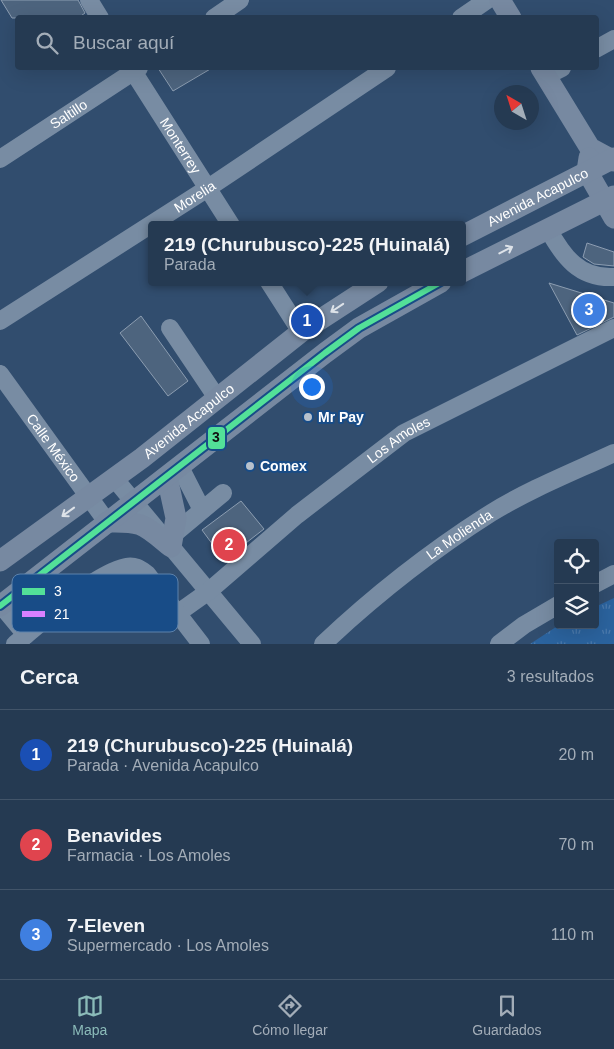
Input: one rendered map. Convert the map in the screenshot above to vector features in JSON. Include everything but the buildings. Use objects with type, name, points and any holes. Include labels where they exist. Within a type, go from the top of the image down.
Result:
[{"type":"main road","points":[[500,0],[509,15]]},
{"type":"main road","points":[[466,270],[548,229],[611,206],[588,171],[590,148],[550,70]]},
{"type":"main road","points":[[590,148],[614,159]]},
{"type":"main road","name":"Avenida Acapulco","points":[[466,234],[614,159]]},
{"type":"main road","name":"Avenida Acapulco","points":[[0,561],[114,478],[301,332],[372,286]]},
{"type":"main road","points":[[41,574],[352,333],[434,286]]},
{"type":"main road","points":[[107,522],[134,521],[173,540],[175,507],[174,472]]},
{"type":"main road","points":[[1,606],[12,597]]},
{"type":"street","points":[[89,0],[98,15]]},
{"type":"street","points":[[218,15],[240,0]]},
{"type":"street","points":[[465,15],[487,0]]},
{"type":"street","points":[[599,46],[614,39]]},
{"type":"street","name":"Saltillo","points":[[0,159],[133,70]]},
{"type":"street","name":"Monterrey","points":[[135,70],[229,221]]},
{"type":"street","name":"Morelia","points":[[156,221],[384,70]]},
{"type":"street","name":"Morelia","points":[[0,321],[148,226]]},
{"type":"street","points":[[548,229],[560,251],[575,267],[603,277],[614,276]]},
{"type":"street","points":[[272,286],[301,332]]},
{"type":"street","points":[[170,328],[217,398]]},
{"type":"street","name":"Los Amoles","points":[[178,613],[209,590],[297,514],[404,433],[614,328]]},
{"type":"street","name":"Calle México","points":[[0,374],[107,522]]},
{"type":"street","name":"La Molienda","points":[[322,644],[406,574],[492,513],[524,495],[614,453]]},
{"type":"street","points":[[174,472],[202,510]]},
{"type":"street","points":[[114,478],[133,502],[173,540],[209,590],[252,644]]},
{"type":"street","points":[[173,540],[202,510],[223,493]]},
{"type":"street","points":[[110,574],[125,567],[136,567],[147,574]]},
{"type":"street","points":[[599,582],[614,574]]},
{"type":"street","points":[[1,606],[12,626]]},
{"type":"street","points":[[499,644],[524,625],[554,607]]},
{"type":"street","points":[[178,613],[201,644]]},
{"type":"street","points":[[20,640],[30,632]]},
{"type":"green space","points":[[614,598],[614,644],[530,644],[554,628],[599,629],[599,605]]},
{"type":"transit line","name":"3","points":[[41,574],[359,328],[434,286]]},
{"type":"transit line","name":"3","points":[[0,606],[12,597]]},
{"type":"place","name":"7-Eleven","points":[[589,310]]},
{"type":"place","name":"219 (Churubusco)-225 (Huinalá)","points":[[307,321]]},
{"type":"place","name":"Mr Pay","points":[[308,417]]},
{"type":"place","name":"Comex","points":[[250,466]]},
{"type":"place","name":"Benavides","points":[[229,545]]}]
